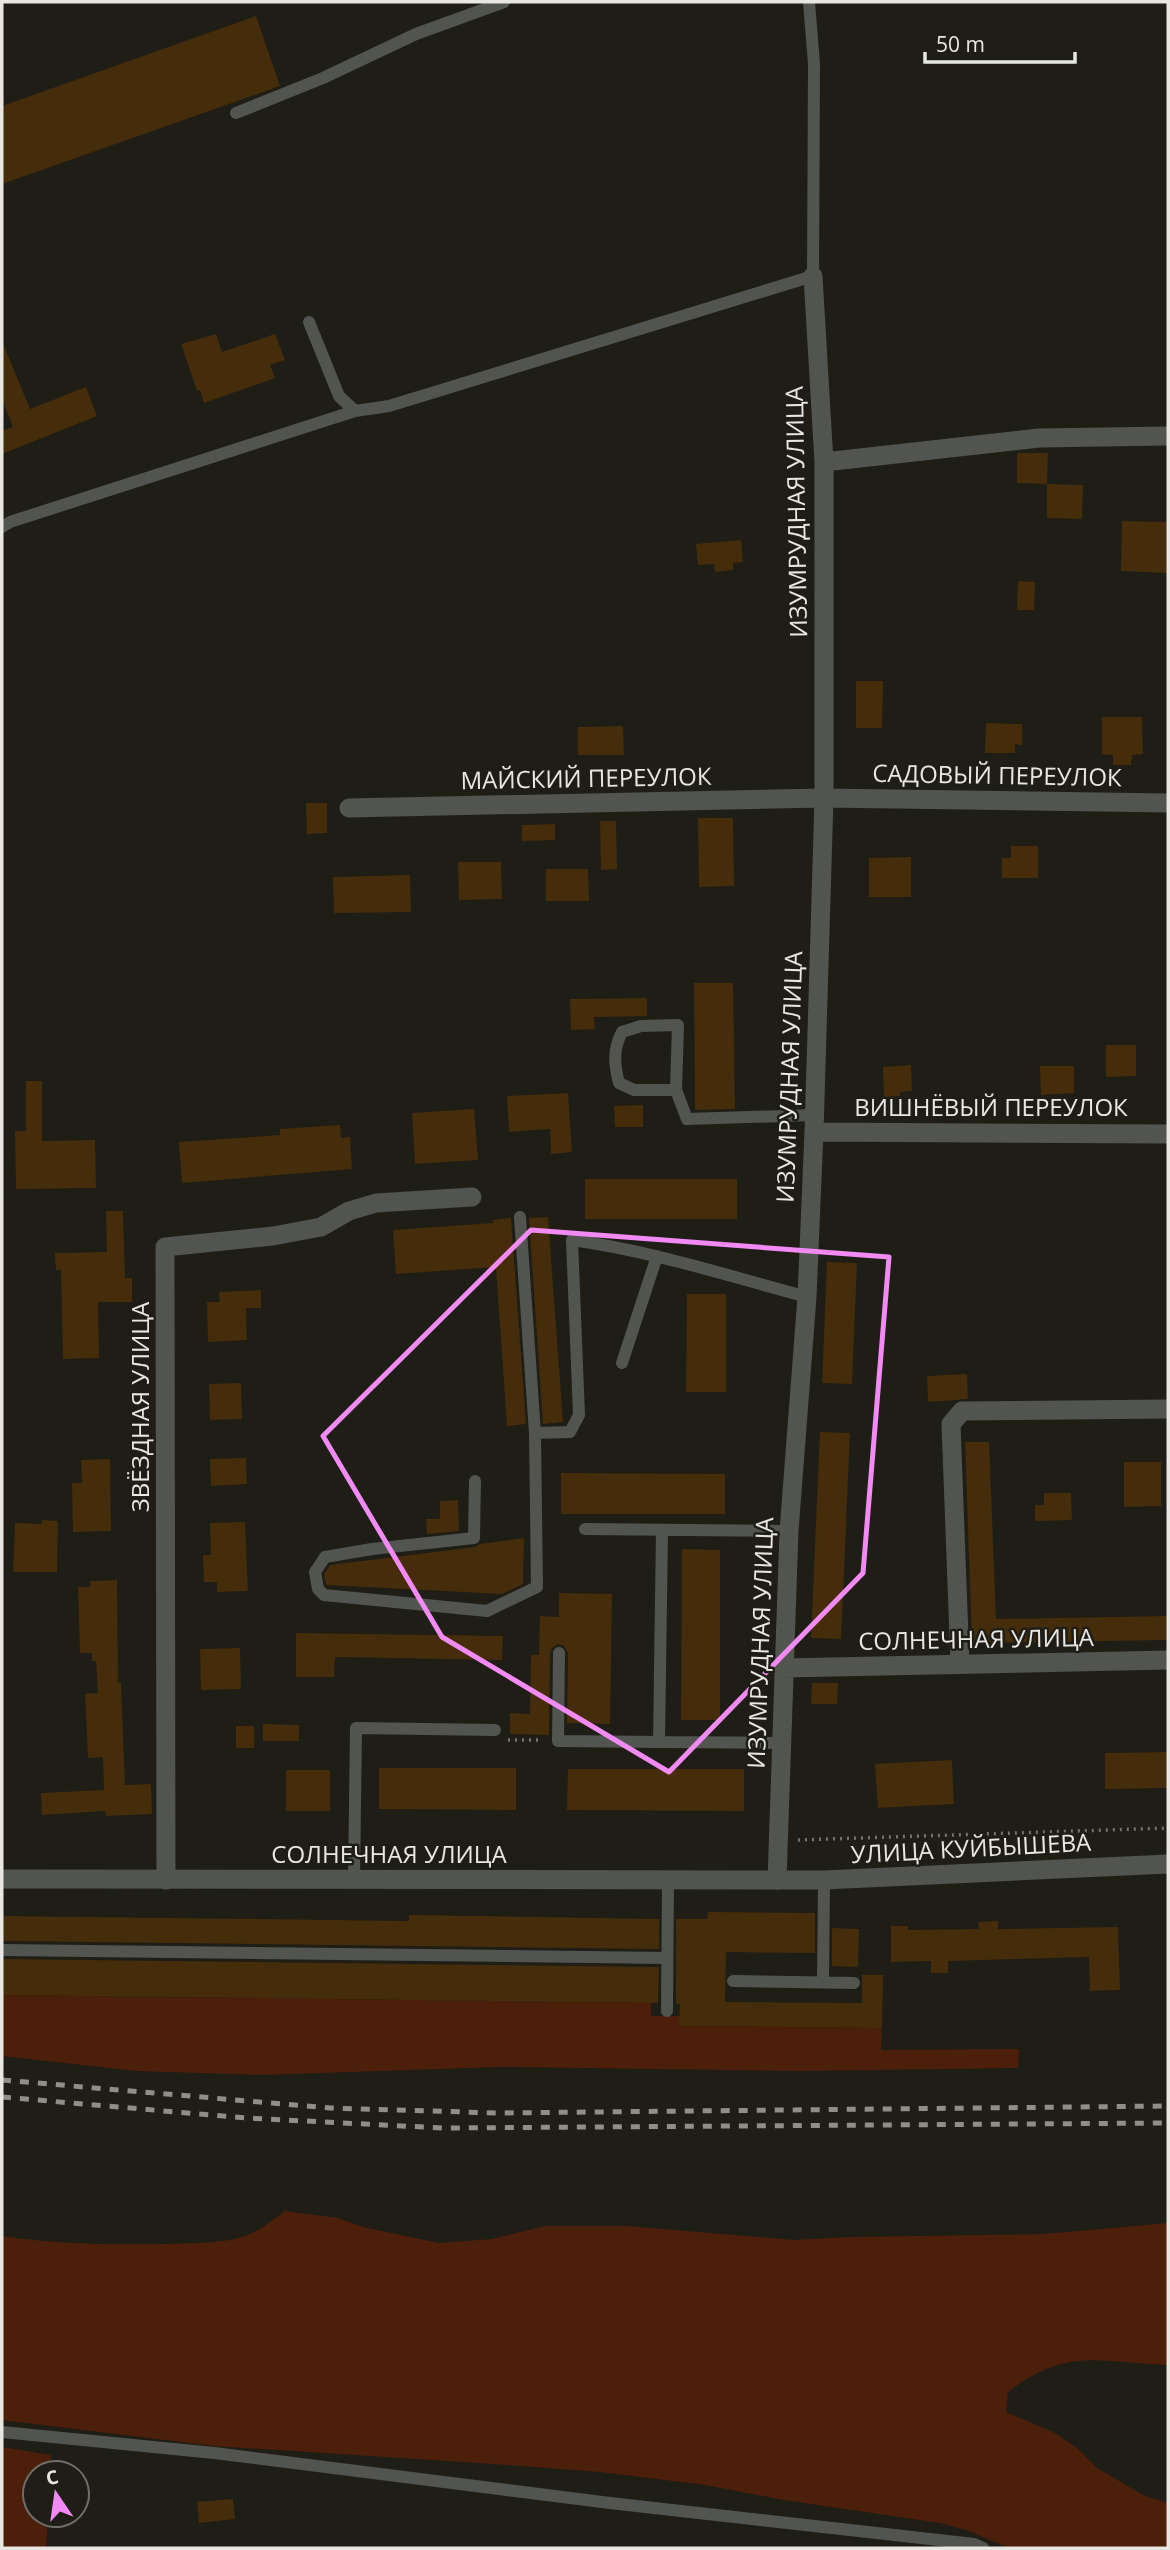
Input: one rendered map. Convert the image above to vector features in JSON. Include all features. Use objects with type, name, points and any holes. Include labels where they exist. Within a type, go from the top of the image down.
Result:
[{"type":"street","name":"ИЗУМРУДНАЯ УЛИЦА","points":[[777,1880],[789,1531],[807,1297],[824,798],[824,462],[813,276]]},
{"type":"street","points":[[824,462],[1039,438],[1168,436]]},
{"type":"street","name":"САДОВЫЙ ПЕРЕУЛОК","points":[[824,798],[1168,803]]},
{"type":"street","name":"МАЙСКИЙ ПЕРЕУЛОК","points":[[349,808],[824,798]]},
{"type":"street","name":"ВИШНЁВЫЙ ПЕРЕУЛОК","points":[[814,1123],[1168,1134]]},
{"type":"street","name":"ЗВЁЗДНАЯ УЛИЦА","points":[[166,1880],[165,1247],[273,1236],[321,1227],[349,1211],[376,1203],[472,1197]]},
{"type":"street","points":[[960,1664],[951,1424],[962,1411],[1168,1409]]},
{"type":"street","name":"СОЛНЕЧНАЯ УЛИЦА","points":[[784,1668],[1168,1660]]},
{"type":"street","name":"УЛИЦА КУЙБЫШЕВА","points":[[777,1880],[1168,1864]]},
{"type":"street","name":"СОЛНЕЧНАЯ УЛИЦА","points":[[2,1879],[777,1880]]},
{"type":"lane","points":[[236,113],[323,78],[416,34],[504,2]]},
{"type":"lane","points":[[2,527],[10,522],[355,411],[389,406],[813,276],[814,64],[809,2]]},
{"type":"lane","points":[[309,322],[339,396],[355,411]]},
{"type":"lane","points":[[676,1090],[634,1090],[619,1083],[614,1063],[622,1032],[641,1026],[678,1025],[676,1090],[687,1119],[814,1123]]},
{"type":"lane","points":[[475,1480],[474,1538],[325,1557],[315,1572],[318,1589],[324,1595],[487,1611],[537,1587],[534,1433],[520,1217]]},
{"type":"lane","points":[[534,1433],[570,1432],[579,1415],[572,1240],[620,1247],[807,1297]]},
{"type":"lane","points":[[622,1363],[657,1256]]},
{"type":"lane","points":[[585,1529],[789,1531]]},
{"type":"lane","points":[[659,1742],[662,1530]]},
{"type":"lane","points":[[559,1653],[558,1741],[782,1743]]},
{"type":"lane","points":[[354,1880],[356,1728],[495,1730]]},
{"type":"lane","points":[[667,2011],[668,1879]]},
{"type":"lane","points":[[823,1983],[824,1880]]},
{"type":"lane","points":[[2,1950],[667,1958]]},
{"type":"lane","points":[[733,1982],[855,1983]]},
{"type":"lane","points":[[2,2431],[214,2453],[610,2503],[974,2544],[983,2548]]},
{"type":"path","points":[[495,1730],[503,1740],[558,1741]]},
{"type":"path","points":[[778,1841],[1168,1828]]},
{"type":"highlighted area","points":[[531,1230],[889,1257],[863,1573],[669,1772],[442,1637],[323,1436]]},
{"type":"shaded area","points":[[2,1995],[651,2003],[651,2016],[680,2016],[680,2026],[882,2028],[881,2050],[1019,2049],[1018,2068],[801,2071],[499,2067],[261,2075],[136,2071],[2,2056]]},
{"type":"shaded area","points":[[285,2211],[338,2218],[363,2227],[439,2243],[492,2239],[545,2226],[626,2226],[794,2240],[1044,2234],[1168,2223],[1168,2365],[1085,2360],[1049,2368],[1008,2392],[1006,2412],[1055,2433],[1077,2448],[1097,2468],[1145,2496],[1168,2503],[1168,2548],[1009,2548],[966,2530],[940,2523],[784,2500],[705,2485],[600,2472],[214,2446],[2,2420],[2,2236],[102,2244],[211,2242],[246,2236]]},
{"type":"shaded area","points":[[2,2447],[51,2455],[51,2459],[21,2459],[21,2529],[47,2529],[46,2548],[2,2548]]},
{"type":"building","points":[[256,16],[280,86],[2,184],[2,106]]},
{"type":"building","points":[[216,334],[222,352],[275,334],[285,360],[270,365],[275,378],[204,403],[200,390],[197,391],[181,344]]},
{"type":"building","points":[[2,341],[30,409],[86,387],[97,416],[2,454],[2,431],[13,427],[2,399]]},
{"type":"building","points":[[1017,453],[1048,453],[1047,484],[1017,483]]},
{"type":"building","points":[[1047,484],[1083,485],[1082,519],[1047,518]]},
{"type":"building","points":[[1122,521],[1168,522],[1168,573],[1121,571]]},
{"type":"building","points":[[741,540],[743,562],[733,563],[733,570],[715,572],[714,564],[698,565],[696,544]]},
{"type":"building","points":[[1018,581],[1035,582],[1034,610],[1017,610]]},
{"type":"building","points":[[856,681],[883,681],[882,728],[856,728]]},
{"type":"building","points":[[1102,717],[1142,717],[1143,754],[1132,755],[1131,765],[1113,765],[1113,755],[1102,754]]},
{"type":"building","points":[[986,723],[1022,724],[1022,745],[1015,744],[1015,753],[985,753]]},
{"type":"building","points":[[623,726],[624,755],[578,755],[578,727]]},
{"type":"building","points":[[306,803],[327,803],[327,833],[307,834]]},
{"type":"building","points":[[698,818],[733,818],[734,886],[699,887]]},
{"type":"building","points":[[600,821],[616,821],[617,869],[601,870]]},
{"type":"building","points":[[555,824],[555,840],[522,841],[522,825]]},
{"type":"building","points":[[1011,846],[1038,846],[1038,878],[1002,878],[1002,858],[1011,858]]},
{"type":"building","points":[[911,857],[911,897],[869,897],[869,858]]},
{"type":"building","points":[[458,862],[501,862],[502,899],[459,900]]},
{"type":"building","points":[[546,869],[588,869],[589,901],[546,901]]},
{"type":"building","points":[[410,875],[411,912],[334,913],[333,877]]},
{"type":"building","points":[[694,983],[733,983],[735,1109],[695,1110]]},
{"type":"building","points":[[647,998],[647,1016],[594,1017],[595,1029],[571,1030],[570,999]]},
{"type":"building","points":[[1106,1045],[1136,1045],[1136,1076],[1106,1077]]},
{"type":"building","points":[[911,1065],[912,1091],[900,1092],[900,1096],[884,1097],[883,1067]]},
{"type":"building","points":[[1040,1066],[1074,1066],[1074,1093],[1041,1095]]},
{"type":"building","points":[[26,1081],[42,1081],[42,1141],[95,1140],[96,1188],[16,1189],[15,1131],[26,1131]]},
{"type":"building","points":[[568,1093],[572,1152],[551,1154],[550,1129],[509,1132],[507,1096]]},
{"type":"building","points":[[643,1105],[643,1127],[615,1127],[614,1106]]},
{"type":"building","points":[[474,1109],[478,1160],[415,1164],[412,1113]]},
{"type":"building","points":[[340,1125],[341,1138],[350,1137],[352,1169],[182,1183],[179,1142],[280,1135],[280,1129]]},
{"type":"building","points":[[585,1179],[737,1179],[737,1219],[585,1219]]},
{"type":"building","points":[[106,1211],[123,1211],[125,1278],[132,1278],[132,1302],[98,1302],[99,1358],[63,1359],[61,1270],[56,1270],[55,1253],[107,1252]]},
{"type":"building","points":[[548,1217],[563,1422],[543,1424],[529,1218]]},
{"type":"building","points":[[511,1218],[526,1424],[507,1426],[496,1267],[396,1274],[393,1230],[493,1223],[493,1220]]},
{"type":"building","points":[[827,1262],[857,1263],[852,1384],[822,1383]]},
{"type":"building","points":[[261,1290],[261,1308],[246,1308],[247,1340],[208,1342],[207,1302],[220,1302],[219,1292]]},
{"type":"building","points":[[687,1294],[726,1294],[726,1392],[686,1392]]},
{"type":"building","points":[[967,1374],[968,1399],[928,1402],[927,1376]]},
{"type":"building","points":[[241,1383],[242,1419],[210,1420],[209,1384]]},
{"type":"building","points":[[820,1432],[850,1433],[841,1639],[811,1638]]},
{"type":"building","points":[[965,1442],[989,1442],[996,1619],[1168,1616],[1168,1640],[972,1643]]},
{"type":"building","points":[[246,1458],[247,1484],[211,1486],[210,1459]]},
{"type":"building","points":[[110,1459],[111,1531],[73,1532],[72,1483],[82,1483],[81,1460]]},
{"type":"building","points":[[1124,1462],[1161,1462],[1161,1506],[1124,1507]]},
{"type":"building","points":[[561,1473],[725,1474],[725,1514],[561,1514]]},
{"type":"building","points":[[1044,1493],[1071,1493],[1072,1520],[1035,1521],[1035,1505],[1044,1505]]},
{"type":"building","points":[[458,1500],[459,1531],[427,1534],[426,1519],[440,1519],[440,1501]]},
{"type":"building","points":[[42,1520],[58,1521],[57,1572],[13,1572],[15,1523],[42,1524]]},
{"type":"building","points":[[245,1522],[248,1591],[217,1592],[217,1582],[204,1582],[203,1555],[211,1555],[210,1523]]},
{"type":"building","points":[[524,1538],[523,1584],[502,1594],[326,1585],[324,1574],[330,1565],[475,1547]]},
{"type":"building","points":[[682,1549],[720,1550],[720,1720],[681,1720]]},
{"type":"building","points":[[117,1580],[118,1683],[121,1682],[125,1785],[151,1784],[152,1814],[106,1816],[105,1811],[42,1815],[41,1793],[104,1790],[103,1757],[88,1758],[85,1694],[98,1693],[96,1661],[92,1661],[92,1653],[80,1653],[78,1587],[90,1587],[90,1581]]},
{"type":"building","points":[[559,1593],[612,1594],[610,1724],[567,1723],[568,1653],[564,1646],[558,1644],[550,1653],[549,1735],[510,1734],[510,1713],[530,1714],[531,1655],[539,1655],[540,1616],[559,1617]]},
{"type":"building","points":[[296,1633],[503,1636],[502,1660],[335,1657],[334,1677],[296,1677]]},
{"type":"building","points":[[240,1648],[241,1689],[201,1690],[200,1649]]},
{"type":"building","points":[[812,1683],[838,1683],[837,1704],[811,1704]]},
{"type":"building","points":[[263,1724],[299,1725],[299,1741],[263,1741]]},
{"type":"building","points":[[236,1726],[254,1726],[254,1748],[236,1748]]},
{"type":"building","points":[[1168,1752],[1168,1788],[1105,1789],[1105,1753]]},
{"type":"building","points":[[952,1760],[954,1804],[878,1808],[875,1764]]},
{"type":"building","points":[[379,1768],[516,1768],[516,1810],[379,1809]]},
{"type":"building","points":[[568,1769],[744,1769],[744,1811],[567,1810]]},
{"type":"building","points":[[286,1770],[330,1770],[330,1811],[286,1811]]},
{"type":"building","points":[[708,1912],[815,1913],[815,1953],[726,1952],[725,2002],[862,2003],[862,1975],[883,1975],[882,2028],[679,2026],[680,2004],[676,2004],[676,1919],[707,1919]]},
{"type":"building","points":[[409,1915],[659,1919],[659,1949],[2,1941],[2,1916],[409,1921]]},
{"type":"building","points":[[998,1921],[998,1929],[1118,1927],[1120,1990],[1090,1991],[1089,1957],[948,1961],[948,1973],[931,1973],[931,1961],[891,1962],[891,1926],[908,1926],[908,1930],[979,1929],[978,1922]]},
{"type":"building","points":[[832,1928],[859,1929],[858,1967],[832,1966]]},
{"type":"building","points":[[2,1959],[659,1967],[658,2003],[2,1995]]},
{"type":"building","points":[[233,2499],[235,2519],[199,2523],[197,2502]]},
{"type":"railway","points":[[2,2080],[330,2108],[498,2113],[1168,2106]]},
{"type":"railway","points":[[2,2097],[246,2118],[442,2128],[1168,2123]]}]
